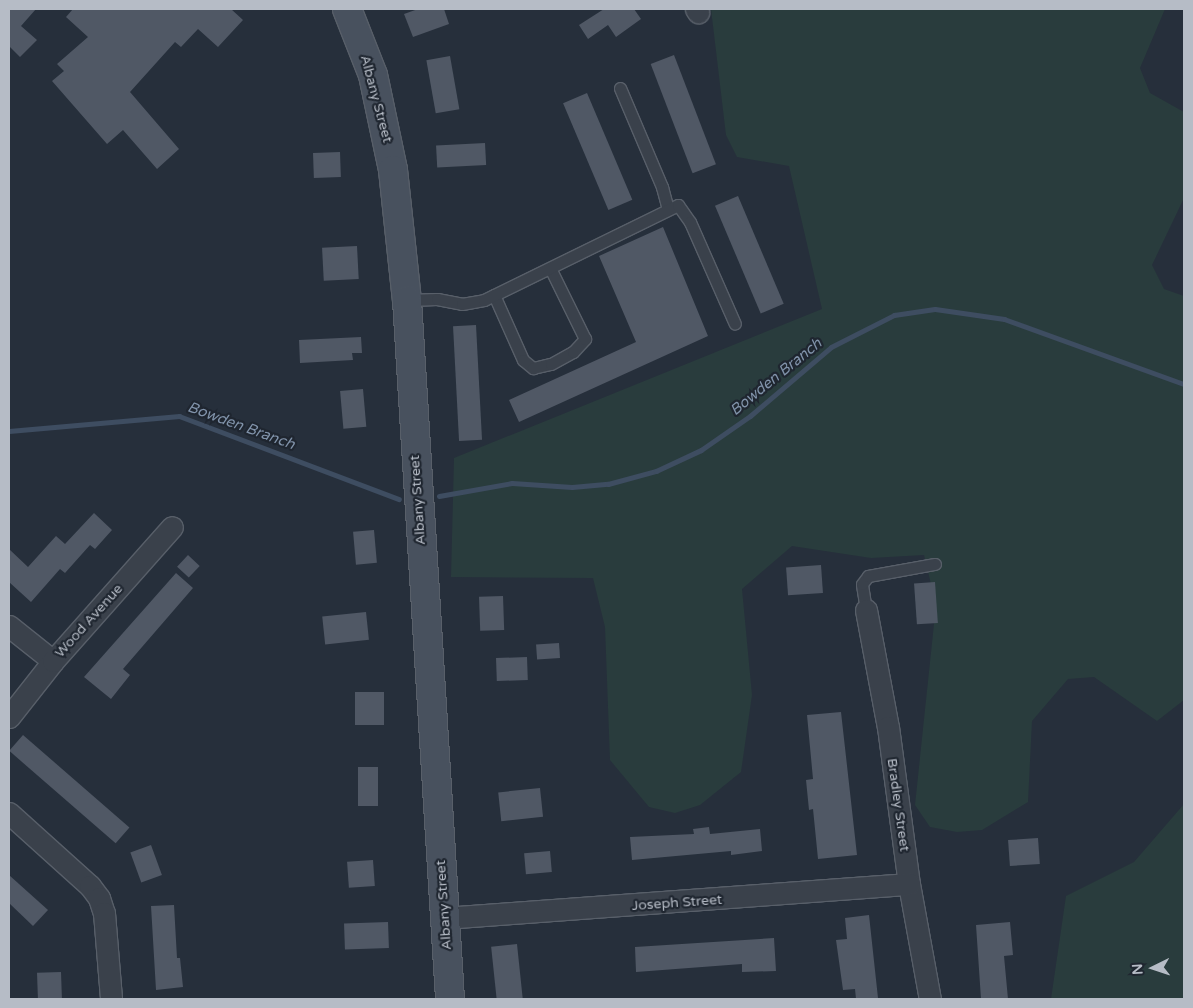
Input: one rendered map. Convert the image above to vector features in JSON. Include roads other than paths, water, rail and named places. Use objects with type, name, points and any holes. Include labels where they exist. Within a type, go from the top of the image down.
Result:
[{"type":"street","name":"Albany Street","points":[[347,9],[373,75],[385,122],[407,300],[450,999]]},
{"type":"street","name":"Wood Avenue","points":[[9,717],[53,661],[172,527]]},
{"type":"street","name":"Bradley Street","points":[[866,610],[888,727],[908,884],[930,999]]},
{"type":"street","points":[[9,626],[53,661]]},
{"type":"street","points":[[9,813],[90,886],[99,898],[104,913],[111,999]]},
{"type":"street","name":"Joseph Street","points":[[444,918],[908,884]]},
{"type":"lane","points":[[620,88],[662,187],[668,209]]},
{"type":"lane","points":[[407,300],[437,299],[462,304],[494,295],[678,205],[685,213],[735,324]]},
{"type":"lane","points":[[494,295],[523,360],[533,368],[551,364],[573,352],[585,339],[550,268]]},
{"type":"lane","points":[[866,610],[862,584],[868,576],[935,564]]},
{"type":"waterway","name":"Bowden Branch","points":[[439,496],[512,483],[572,487],[608,484],[656,471],[701,450],[750,416],[831,347],[894,315],[935,309],[1004,319],[1184,384]]},
{"type":"waterway","name":"Bowden Branch","points":[[9,431],[179,416],[399,499]]}]
